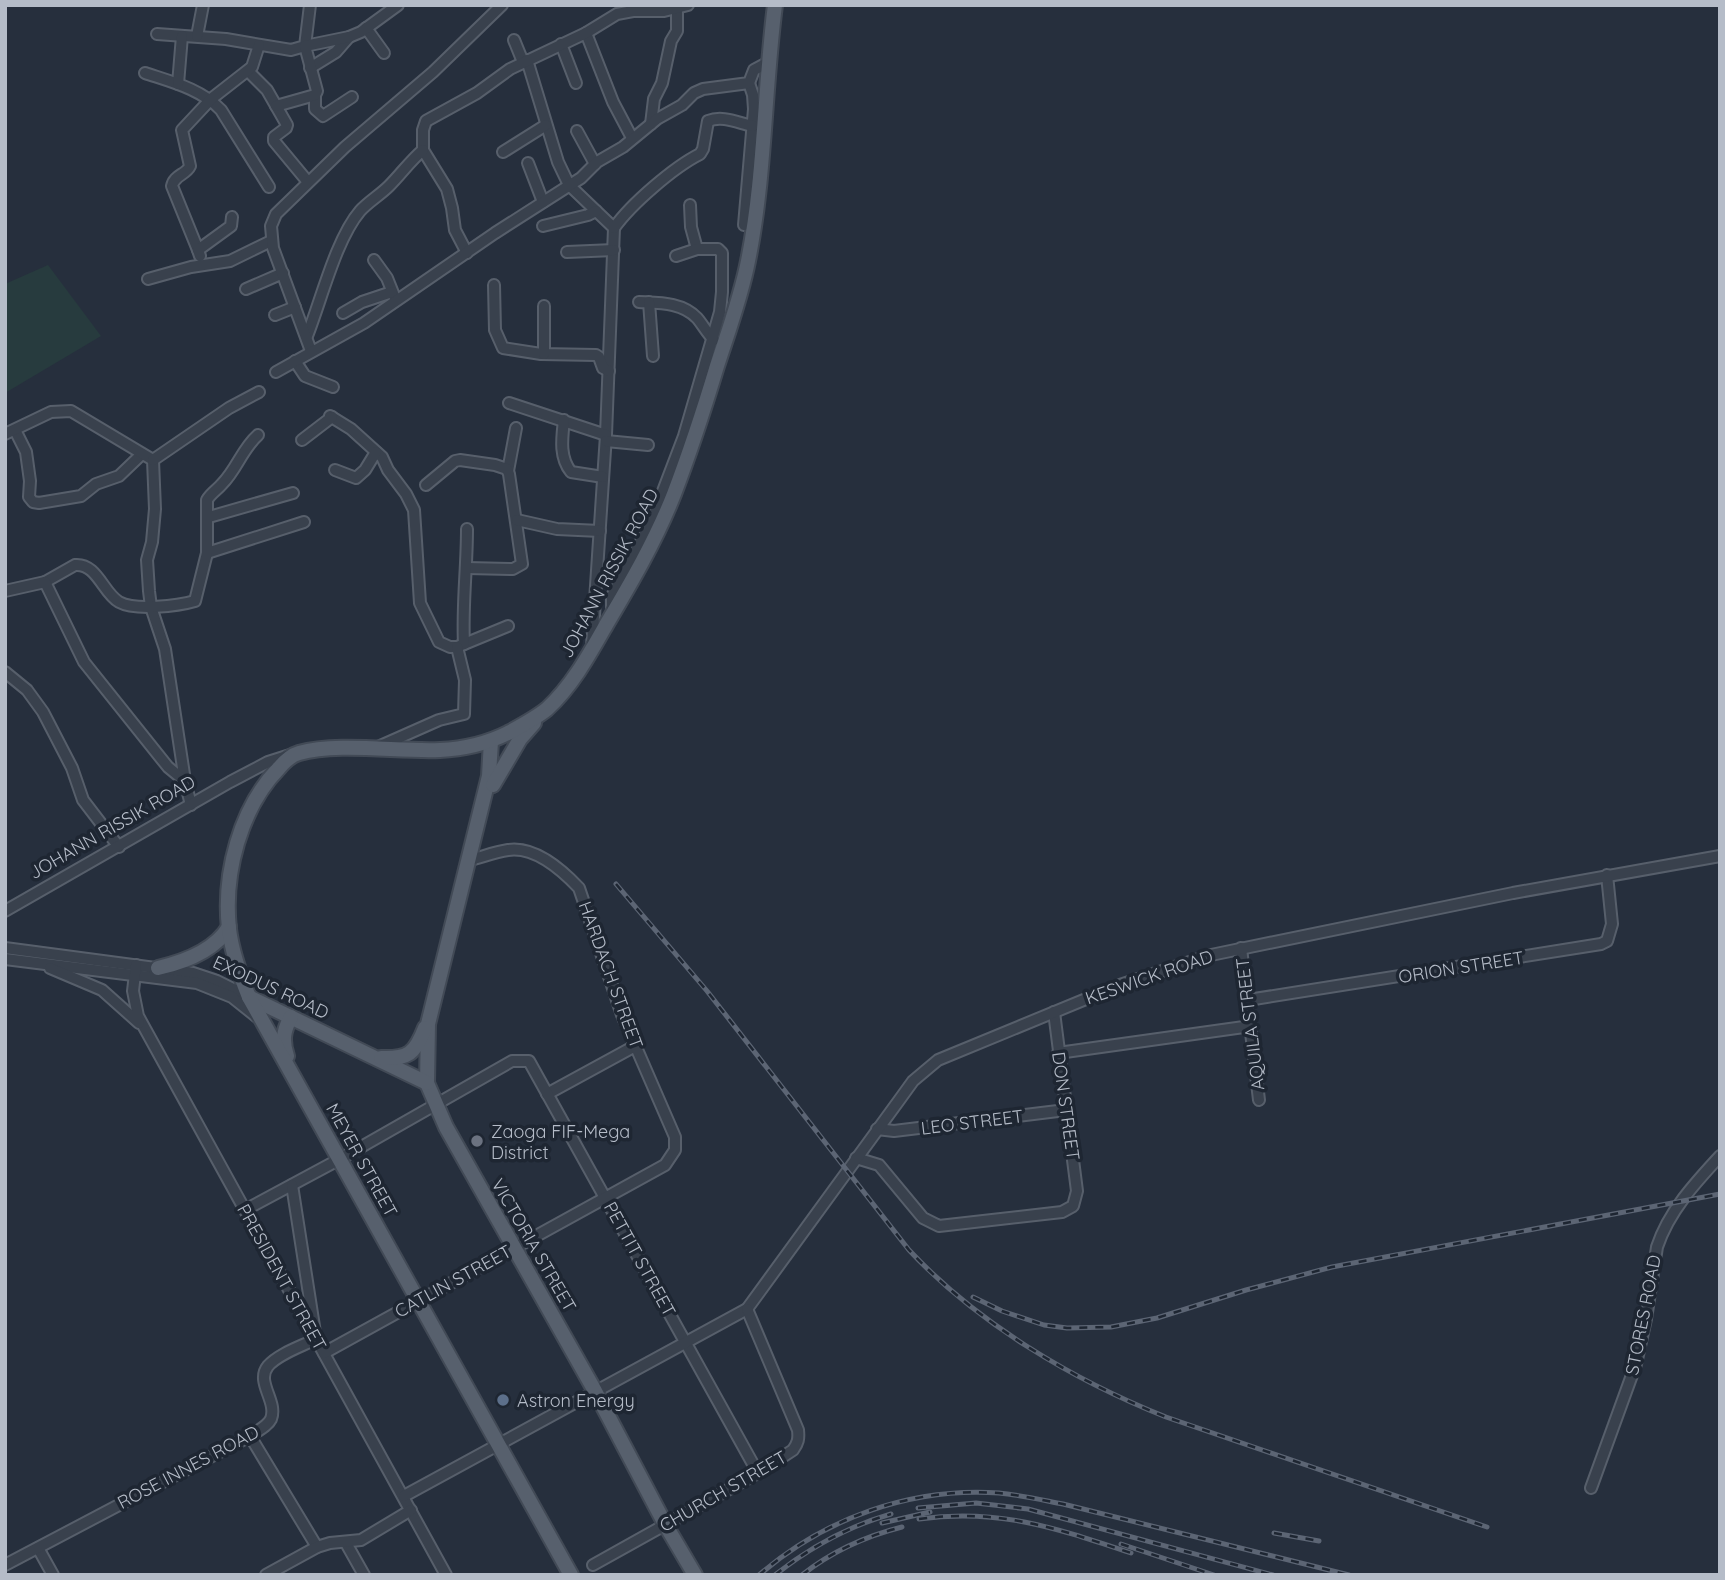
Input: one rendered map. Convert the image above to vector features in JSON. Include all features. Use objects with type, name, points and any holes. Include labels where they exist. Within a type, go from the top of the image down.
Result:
[{"type":"main road","name":"JOHANN RISSIK ROAD","points":[[296,753],[324,749],[442,750],[484,743],[544,712],[576,676],[656,534],[673,496],[748,263],[755,222],[775,5]]},
{"type":"main road","points":[[483,799],[520,739],[544,712]]},
{"type":"main road","name":"VICTORIA STREET","points":[[484,743],[483,799],[428,1024],[427,1083],[446,1127],[695,1575]]},
{"type":"main road","name":"MEYER STREET","points":[[296,753],[278,768],[253,804],[243,826],[230,880],[229,927],[238,969],[249,997],[571,1575]]},
{"type":"main road","points":[[158,968],[181,962],[219,941],[229,927]]},
{"type":"main road","name":"EXODUS ROAD","points":[[249,997],[427,1083]]},
{"type":"main road","points":[[291,1017],[284,1028],[283,1037],[292,1075]]},
{"type":"main road","points":[[380,1058],[408,1055],[428,1024]]},
{"type":"street","points":[[197,36],[203,5]]},
{"type":"street","points":[[310,5],[305,46],[317,91],[315,109],[323,116],[352,97]]},
{"type":"street","points":[[157,34],[197,36],[290,50],[349,37],[398,5]]},
{"type":"street","points":[[310,351],[271,241],[271,226],[276,214],[345,147],[433,72],[502,5]]},
{"type":"street","points":[[467,253],[454,230],[447,189],[423,150],[425,125],[430,117],[477,93],[525,61],[586,33],[616,10],[682,7],[662,83],[654,99],[651,124]]},
{"type":"street","points":[[366,28],[384,53]]},
{"type":"street","points":[[586,33],[613,102],[632,138]]},
{"type":"street","points":[[178,84],[182,36]]},
{"type":"street","points":[[310,68],[336,52],[349,37]]},
{"type":"street","points":[[514,40],[525,61],[558,162],[569,186],[614,228]]},
{"type":"street","points":[[561,44],[576,83]]},
{"type":"street","points":[[202,265],[172,186],[174,179],[190,166],[182,130],[211,99],[252,67],[259,46]]},
{"type":"street","points":[[744,225],[753,126],[753,95],[749,83],[754,70],[768,63]]},
{"type":"street","points":[[248,71],[267,90],[287,125],[274,137],[274,141],[308,182]]},
{"type":"street","points":[[145,73],[211,99],[269,187]]},
{"type":"street","points":[[276,372],[364,323],[394,296],[467,253],[581,178],[595,164],[682,105],[697,91],[749,83]]},
{"type":"street","points":[[276,106],[315,95]]},
{"type":"street","points":[[592,649],[604,477],[614,228],[624,214],[657,185],[700,154],[708,121],[716,118],[729,119],[753,126]]},
{"type":"street","points":[[503,152],[546,125]]},
{"type":"street","points":[[577,131],[595,164]]},
{"type":"street","points":[[306,336],[321,303],[335,257],[360,211],[386,189],[423,150]]},
{"type":"street","points":[[528,163],[543,202]]},
{"type":"street","points":[[690,205],[691,227],[697,249]]},
{"type":"street","points":[[543,226],[596,211]]},
{"type":"street","points":[[198,250],[231,226],[232,217]]},
{"type":"street","points":[[148,279],[230,261],[271,241]]},
{"type":"street","points":[[611,616],[612,596],[652,520],[684,436],[720,312],[722,253],[718,249],[697,249],[676,256]]},
{"type":"street","points":[[567,251],[614,250]]},
{"type":"street","points":[[374,260],[387,278],[394,296]]},
{"type":"street","points":[[246,289],[283,273]]},
{"type":"street","points":[[494,285],[495,330],[503,348],[544,354],[596,355],[603,368],[609,370]]},
{"type":"street","points":[[343,313],[362,302],[394,296]]},
{"type":"street","points":[[653,356],[644,302],[674,305],[690,312],[722,350]]},
{"type":"street","points":[[544,306],[544,354]]},
{"type":"street","points":[[275,315],[295,307]]},
{"type":"street","points":[[295,361],[306,376],[333,387]]},
{"type":"street","points":[[153,460],[229,408],[259,392]]},
{"type":"street","points":[[509,402],[606,438],[648,445]]},
{"type":"street","points":[[142,454],[119,475],[96,484],[81,496],[46,503],[33,502],[29,497],[26,452],[10,432],[51,412],[71,411],[153,460]]},
{"type":"street","points":[[302,440],[331,416],[351,429],[382,457],[414,510],[420,603],[439,642],[450,648],[460,646],[508,626]]},
{"type":"street","points":[[564,421],[562,443],[568,470],[604,477]]},
{"type":"street","points":[[467,568],[513,569],[522,564],[508,471],[516,428]]},
{"type":"street","points":[[5,591],[45,582],[81,564],[91,570],[118,601],[132,606],[151,607],[195,601],[207,552],[207,500],[229,477],[247,444],[258,435]]},
{"type":"street","points":[[335,470],[356,478],[365,470],[376,452]]},
{"type":"street","points":[[153,460],[155,509],[152,542],[147,560],[151,607],[164,649],[191,805]]},
{"type":"street","points":[[426,485],[455,461],[460,460],[495,465],[508,471]]},
{"type":"street","points":[[209,517],[293,493]]},
{"type":"street","points":[[517,520],[557,529],[600,531]]},
{"type":"street","points":[[207,552],[304,522]]},
{"type":"street","points":[[372,749],[439,720],[464,714],[465,680],[460,646],[467,568],[467,529]]},
{"type":"street","points":[[45,582],[84,662],[168,767],[185,781]]},
{"type":"street","points":[[5,672],[27,690],[43,712],[72,768],[83,800],[119,847]]},
{"type":"street","name":"JOHANN RISSIK ROAD","points":[[5,911],[268,762],[296,753]]},
{"type":"street","name":"HARDACH STREET","points":[[470,860],[509,849],[525,850],[539,856],[568,876],[579,888],[635,1046],[675,1137]]},
{"type":"street","name":"KESWICK ROAD","points":[[747,1309],[913,1081],[937,1060],[1177,964],[1241,948],[1607,875],[1720,856]]},
{"type":"street","name":"ORION STREET","points":[[1248,1000],[1601,944],[1607,941],[1612,924],[1607,875]]},
{"type":"street","name":"JOHANN RISSIK ROAD","points":[[5,919],[18,903]]},
{"type":"street","name":"EXODUS ROAD","points":[[5,948],[136,970],[206,986],[241,1002],[265,1025]]},
{"type":"street","name":"AQUILA STREET","points":[[1241,948],[1259,1100]]},
{"type":"street","name":"EXODUS ROAD","points":[[5,959],[136,970],[158,968],[204,976],[249,997]]},
{"type":"street","points":[[43,964],[102,990],[146,1030]]},
{"type":"street","name":"PRESIDENT STREET","points":[[136,970],[134,1003],[146,1030],[446,1575]]},
{"type":"street","name":"DON STREET","points":[[856,1158],[879,1165],[923,1218],[943,1227],[1062,1212],[1073,1206],[1077,1191],[1054,1012]]},
{"type":"street","points":[[1058,1053],[1251,1026]]},
{"type":"street","points":[[547,1094],[635,1046]]},
{"type":"street","name":"PETTIT STREET","points":[[436,1105],[512,1061],[529,1061],[758,1473]]},
{"type":"street","points":[[245,1210],[436,1105]]},
{"type":"street","name":"LEO STREET","points":[[877,1129],[894,1132],[1066,1110]]},
{"type":"street","name":"CATLIN STREET","points":[[324,1353],[665,1165],[675,1150],[675,1137]]},
{"type":"street","name":"STORES ROAD","points":[[1591,1488],[1636,1364],[1661,1236],[1682,1199],[1720,1156]]},
{"type":"street","points":[[292,1185],[316,1339]]},
{"type":"street","points":[[404,1496],[747,1309]]},
{"type":"street","name":"CHURCH STREET","points":[[593,1565],[758,1473],[793,1450],[799,1439],[797,1430],[747,1309]]},
{"type":"street","name":"ROSE INNES ROAD","points":[[5,1565],[265,1426],[271,1419],[272,1409],[264,1383],[264,1372],[270,1363],[316,1339]]},
{"type":"street","points":[[250,1436],[317,1548]]},
{"type":"street","points":[[269,1574],[330,1543],[361,1540],[411,1510]]},
{"type":"street","points":[[346,1543],[364,1575]]},
{"type":"street","points":[[38,1548],[52,1575]]},
{"type":"green space","points":[[48,265],[101,336],[5,393],[5,284]]},
{"type":"railway","points":[[616,884],[707,991],[909,1250],[936,1277],[996,1325],[1028,1347],[1096,1386],[1166,1417],[1487,1527]]},
{"type":"railway","points":[[973,1297],[1002,1311],[1044,1325],[1067,1328],[1111,1327],[1157,1318],[1332,1267],[1720,1194]]},
{"type":"railway","points":[[759,1575],[812,1537],[841,1522],[902,1501],[966,1492],[999,1493],[1063,1504],[1349,1575]]},
{"type":"railway","points":[[918,1508],[976,1503],[1028,1509],[1273,1575]]},
{"type":"railway","points":[[882,1523],[930,1512]]},
{"type":"railway","points":[[775,1575],[830,1539],[891,1514]]},
{"type":"railway","points":[[919,1519],[975,1516],[1027,1522],[1131,1553]]},
{"type":"railway","points":[[802,1575],[849,1546],[902,1527]]},
{"type":"railway","points":[[1274,1533],[1319,1541]]},
{"type":"railway","points":[[1121,1544],[1214,1575]]},
{"type":"place","name":"Zaoga FIF-Mega District","points":[[477,1141]]},
{"type":"place","name":"Astron Energy","points":[[503,1400]]}]
